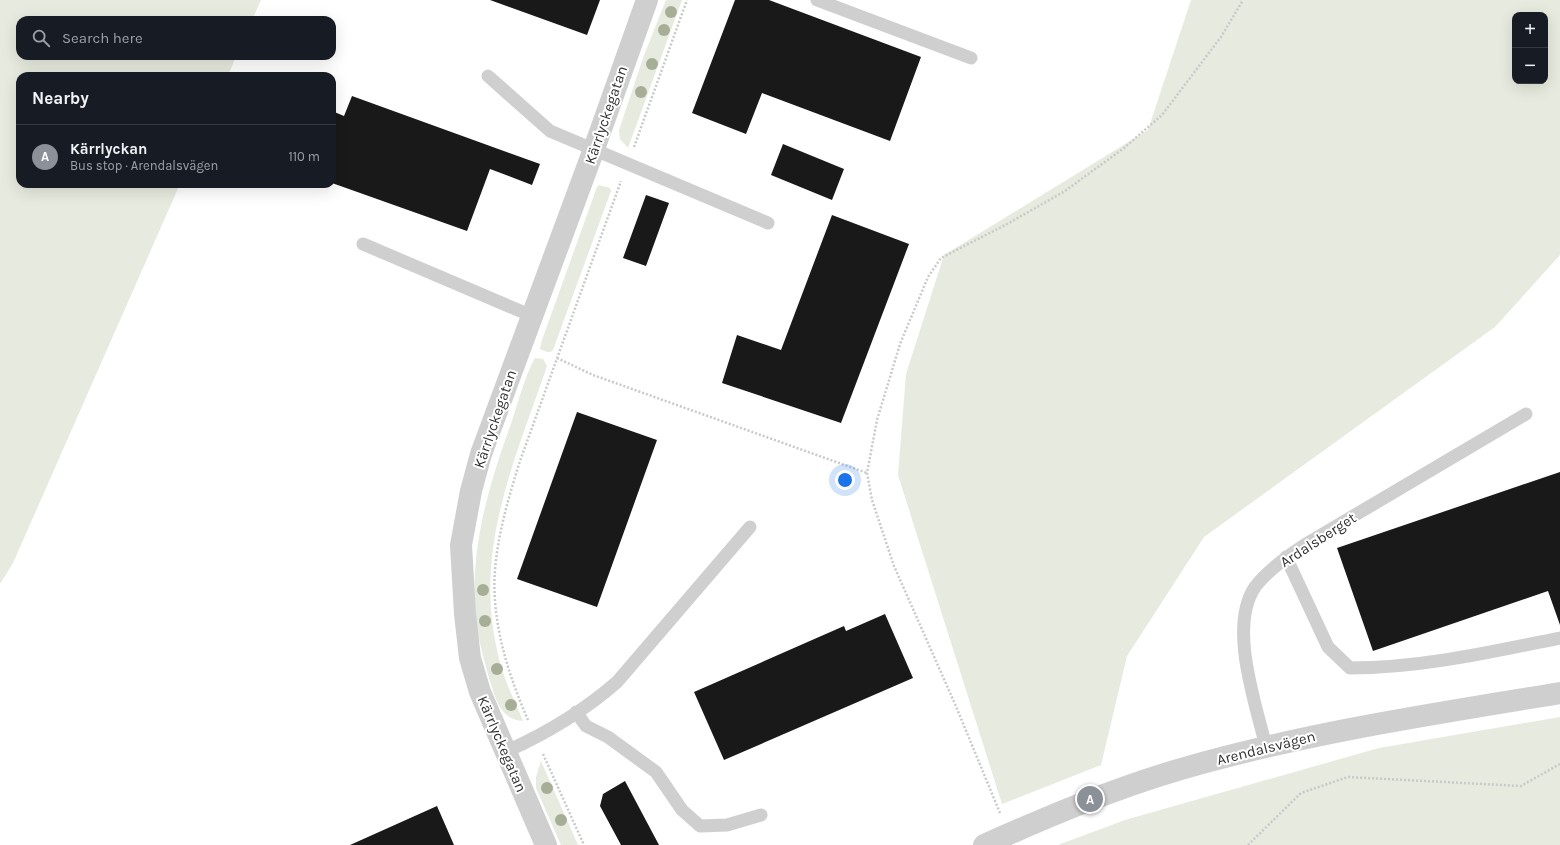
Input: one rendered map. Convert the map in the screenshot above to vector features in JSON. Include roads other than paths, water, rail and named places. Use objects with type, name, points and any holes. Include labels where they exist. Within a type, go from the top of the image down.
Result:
[{"type":"street","name":"Kärrlyckegatan","points":[[546,845],[480,692],[470,658],[465,614],[461,545],[471,492],[481,454],[594,149],[646,0]]},
{"type":"street","name":"Arendalsvägen","points":[[984,845],[1090,799],[1181,769],[1322,734],[1560,693]]},
{"type":"lane","points":[[817,0],[971,58]]},
{"type":"lane","points":[[488,76],[550,131],[665,178],[768,223]]},
{"type":"lane","points":[[363,244],[532,316]]},
{"type":"lane","name":"Ardalsberget","points":[[1266,747],[1248,670],[1244,637],[1244,618],[1248,602],[1256,587],[1286,557],[1526,414]]},
{"type":"lane","points":[[505,752],[536,738],[596,701],[617,682],[750,527]]},
{"type":"lane","points":[[1286,557],[1328,647],[1350,668],[1388,668],[1454,659],[1560,638]]},
{"type":"lane","points":[[576,712],[586,726],[608,738],[656,772],[682,810],[700,826],[727,825],[761,815]]},
{"type":"place","name":"Kärrlyckan","points":[[1090,799]]}]
